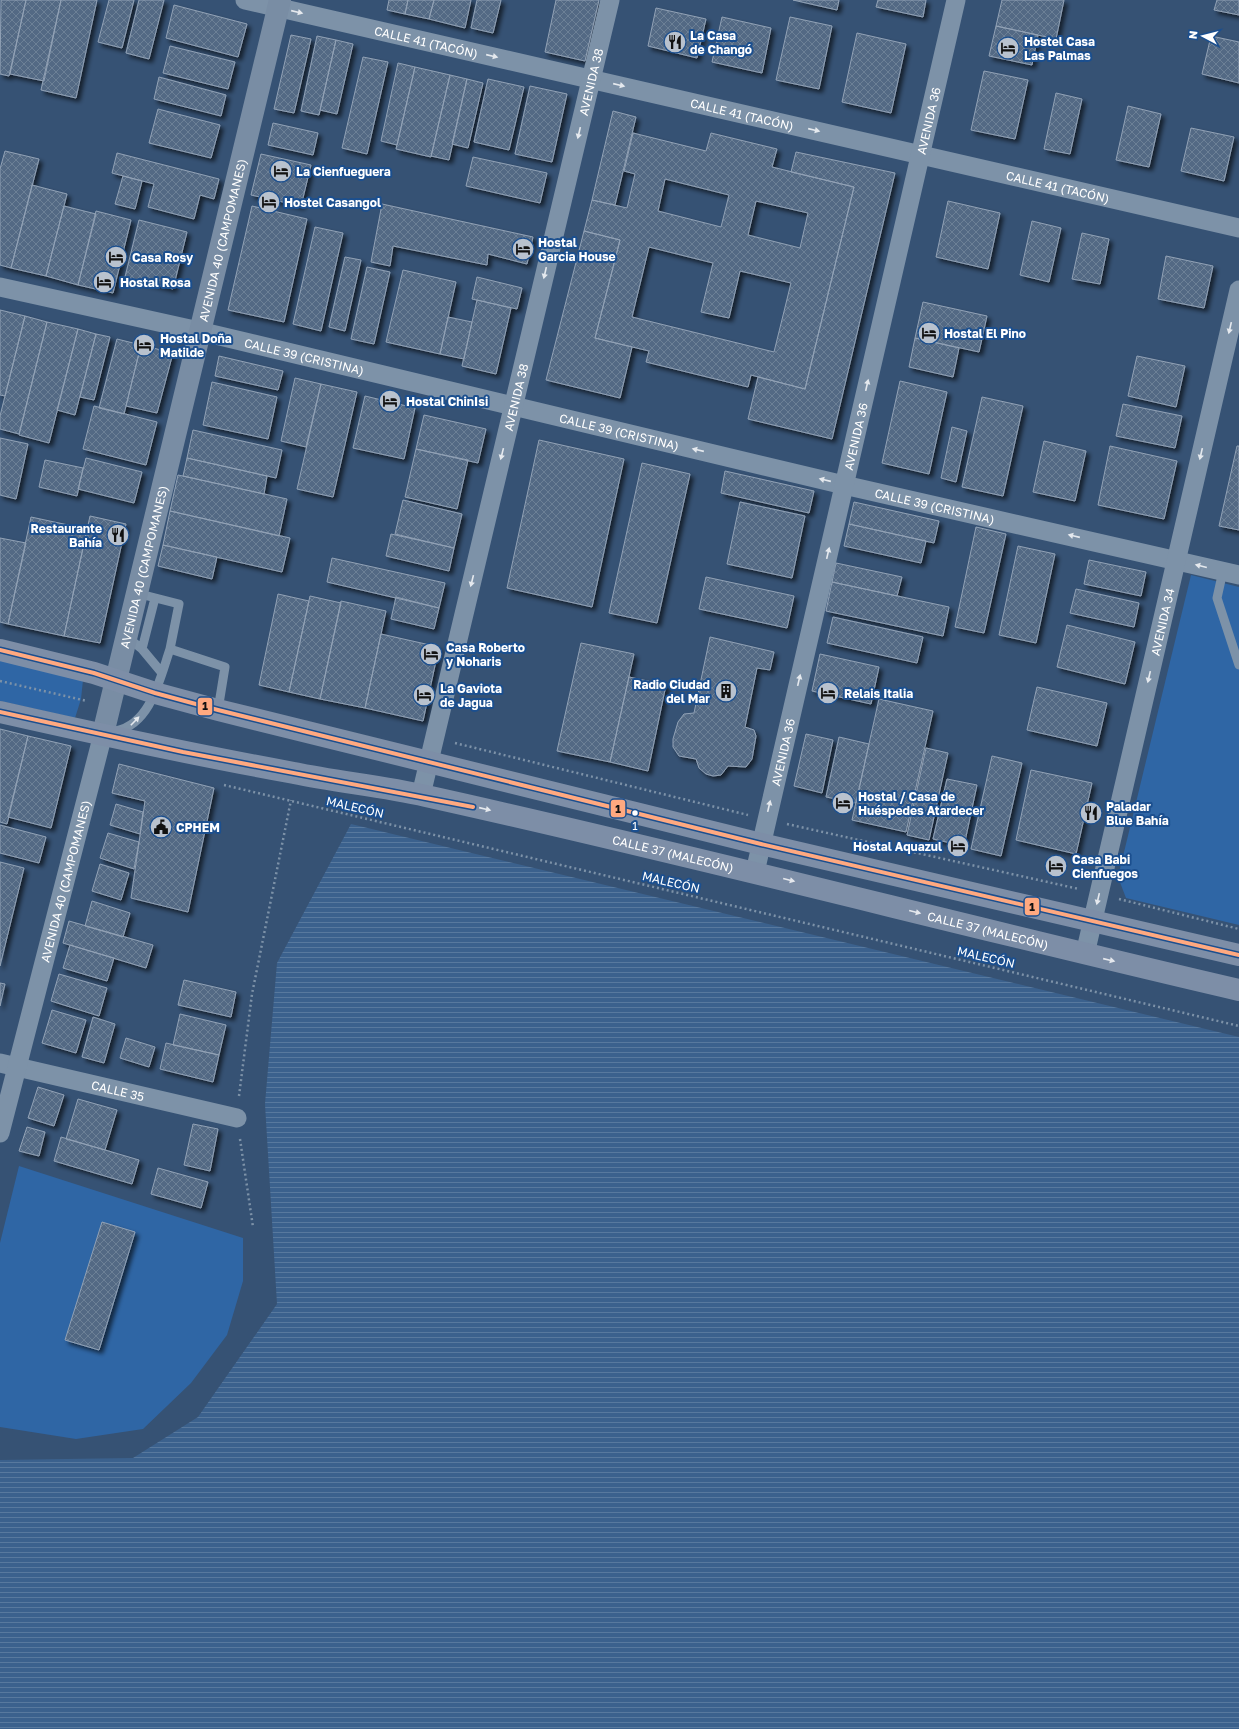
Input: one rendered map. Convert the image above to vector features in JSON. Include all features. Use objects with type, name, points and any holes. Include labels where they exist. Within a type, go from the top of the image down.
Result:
[{"type":"main road","points":[[0,650],[94,673],[155,693],[218,710],[760,844],[1239,955]]},
{"type":"main road","name":"CALLE 37 (MALECÓN)","points":[[0,712],[294,774],[421,795],[755,872],[1085,954],[1239,990]]},
{"type":"street","name":"CALLE 41 (TACÓN)","points":[[245,0],[279,4],[592,79],[1239,228]]},
{"type":"street","name":"AVENIDA 38","points":[[421,795],[610,0]]},
{"type":"street","name":"AVENIDA 36","points":[[755,872],[760,844],[956,0]]},
{"type":"street","name":"AVENIDA 40 (CAMPOMANES)","points":[[0,1132],[8,1065],[103,734],[116,680],[134,642],[199,331],[279,4]]},
{"type":"street","name":"CALLE 39 (CRISTINA)","points":[[0,287],[199,331],[844,485],[1176,559],[1231,573]]},
{"type":"street","name":"AVENIDA 34","points":[[1085,954],[1239,290]]},
{"type":"street","name":"CALLE 35","points":[[8,1065],[237,1118]]},
{"type":"lane","points":[[1231,573],[1217,598],[1239,665]]},
{"type":"lane","points":[[103,734],[127,729],[146,709],[155,693],[170,649],[179,604],[145,595]]},
{"type":"lane","points":[[134,642],[162,673]]},
{"type":"lane","points":[[170,649],[225,667],[218,710]]},
{"type":"path","points":[[0,681],[87,701]]},
{"type":"path","points":[[434,738],[766,820],[1099,894],[1239,929]]},
{"type":"path","points":[[253,1227],[237,1118],[252,994],[294,774]]},
{"type":"path","name":"MALECÓN","points":[[221,784],[1239,1026]]},
{"type":"shaded area","points":[[1191,575],[1239,587],[1239,925],[1126,898],[1118,877]]},
{"type":"shaded area","points":[[0,660],[83,680],[81,699],[75,718],[0,701]]},
{"type":"shaded area","points":[[351,824],[1239,1037],[1239,1729],[0,1729],[0,1460],[133,1458],[198,1417],[277,1304],[265,1104],[277,963]]},
{"type":"shaded area","points":[[19,1166],[243,1238],[243,1281],[227,1335],[191,1383],[143,1429],[76,1439],[0,1427],[0,1243]]},
{"type":"building","points":[[1,0],[26,0],[9,76],[0,74]]},
{"type":"building","points":[[26,0],[61,0],[44,81],[10,74]]},
{"type":"building","points":[[61,0],[97,0],[76,98],[41,90]]},
{"type":"building","points":[[109,0],[134,0],[122,48],[98,42]]},
{"type":"building","points":[[139,0],[164,0],[149,59],[126,53]]},
{"type":"building","points":[[389,0],[408,0],[405,14],[387,10]]},
{"type":"building","points":[[408,0],[434,0],[429,19],[405,14]]},
{"type":"building","points":[[434,0],[471,0],[465,28],[429,19]]},
{"type":"building","points":[[477,0],[501,0],[493,33],[471,28]]},
{"type":"building","points":[[556,0],[599,0],[585,61],[545,52]]},
{"type":"building","points":[[793,0],[839,0],[837,10]]},
{"type":"building","points":[[878,0],[926,0],[923,17],[876,7]]},
{"type":"building","points":[[1002,0],[1064,0],[1056,39],[996,26]]},
{"type":"building","points":[[1217,0],[1239,0],[1239,15],[1214,10]]},
{"type":"building","points":[[174,5],[247,24],[238,57],[166,38]]},
{"type":"building","points":[[656,8],[706,19],[697,58],[648,46]]},
{"type":"building","points":[[722,17],[771,28],[762,73],[712,62]]},
{"type":"building","points":[[790,17],[832,26],[819,89],[776,80]]},
{"type":"building","points":[[996,26],[1038,35],[1032,65],[989,56]]},
{"type":"building","points":[[857,33],[906,44],[891,113],[842,102]]},
{"type":"building","points":[[291,35],[311,39],[294,113],[274,109]]},
{"type":"building","points":[[317,36],[336,40],[319,115],[301,111]]},
{"type":"building","points":[[1211,36],[1239,42],[1239,83],[1202,74]]},
{"type":"building","points":[[336,40],[353,44],[337,114],[320,110]]},
{"type":"building","points":[[170,46],[235,62],[228,89],[163,73]]},
{"type":"building","points":[[363,57],[388,62],[367,154],[342,148]]},
{"type":"building","points":[[398,63],[415,67],[397,145],[381,141]]},
{"type":"building","points":[[415,67],[450,75],[431,157],[396,149]]},
{"type":"building","points":[[984,71],[1028,80],[1015,139],[971,130]]},
{"type":"building","points":[[450,75],[467,79],[449,160],[431,156]]},
{"type":"building","points":[[159,77],[226,95],[221,116],[154,99]]},
{"type":"building","points":[[467,79],[483,83],[468,148],[452,144]]},
{"type":"building","points":[[488,79],[524,87],[509,150],[474,142]]},
{"type":"building","points":[[530,86],[567,94],[552,162],[515,154]]},
{"type":"building","points":[[1056,93],[1082,99],[1070,154],[1044,149]]},
{"type":"building","points":[[1128,106],[1161,114],[1149,167],[1116,160]]},
{"type":"building","points":[[158,109],[220,125],[211,158],[149,143]]},
{"type":"building","points":[[613,111],[636,117],[615,205],[592,200]]},
{"type":"building","points":[[273,123],[318,133],[313,155],[268,145]]},
{"type":"building","points":[[1191,128],[1234,137],[1224,181],[1181,171]]},
{"type":"building","points":[[633,133],[706,151],[711,133],[777,149],[772,167],[854,187],[805,389],[751,375],[748,387],[646,362],[649,351],[595,338],[620,240],[584,231],[592,200],[627,208],[635,174],[624,171]],"holes":[[[665,179],[729,195],[721,227],[658,211]],[[756,201],[808,213],[800,248],[748,235]],[[649,247],[713,263],[701,312],[729,318],[740,271],[791,283],[774,352],[632,317]]]},
{"type":"building","points":[[5,151],[39,159],[11,268],[0,265],[0,169]]},
{"type":"building","points":[[796,152],[895,173],[832,439],[748,419],[758,377],[805,389],[854,187],[791,172]]},
{"type":"building","points":[[117,153],[219,179],[214,199],[200,195],[194,219],[148,207],[154,184],[112,173]]},
{"type":"building","points":[[261,154],[311,165],[301,206],[251,195]]},
{"type":"building","points":[[473,157],[547,173],[540,203],[466,186]]},
{"type":"building","points":[[123,176],[142,181],[135,209],[115,204]]},
{"type":"building","points":[[32,185],[67,194],[46,276],[11,268]]},
{"type":"building","points":[[948,201],[1000,213],[988,269],[936,257]]},
{"type":"building","points":[[382,204],[533,237],[527,264],[488,254],[487,265],[393,246],[390,266],[371,262]]},
{"type":"building","points":[[64,206],[96,214],[78,285],[46,276]]},
{"type":"building","points":[[252,206],[307,219],[284,322],[228,310]]},
{"type":"building","points":[[96,211],[131,220],[113,293],[78,285]]},
{"type":"building","points":[[139,220],[187,232],[173,289],[125,277]]},
{"type":"building","points":[[1032,221],[1061,228],[1049,282],[1020,275]]},
{"type":"building","points":[[315,227],[343,233],[321,331],[293,324]]},
{"type":"building","points":[[584,231],[620,240],[595,338],[632,347],[620,398],[546,380]]},
{"type":"building","points":[[1082,233],[1109,239],[1100,284],[1072,279]]},
{"type":"building","points":[[1166,256],[1213,266],[1204,308],[1158,299]]},
{"type":"building","points":[[345,257],[361,260],[345,331],[329,327]]},
{"type":"building","points":[[367,267],[390,272],[374,344],[351,339]]},
{"type":"building","points":[[403,270],[456,282],[440,354],[386,342]]},
{"type":"building","points":[[477,277],[522,288],[517,309],[472,299]]},
{"type":"building","points":[[477,300],[511,308],[496,374],[462,366]]},
{"type":"building","points":[[923,302],[987,316],[979,352],[915,338]]},
{"type":"building","points":[[0,310],[25,316],[5,396],[0,395]]},
{"type":"building","points":[[25,316],[47,322],[19,434],[0,429],[0,416]]},
{"type":"building","points":[[448,317],[472,322],[464,359],[440,354]]},
{"type":"building","points":[[47,322],[78,329],[49,443],[19,435]]},
{"type":"building","points":[[78,329],[96,334],[75,415],[57,410]]},
{"type":"building","points":[[96,334],[110,337],[94,400],[80,397]]},
{"type":"building","points":[[915,338],[959,348],[953,377],[909,367]]},
{"type":"building","points":[[117,339],[141,345],[124,414],[99,408]]},
{"type":"building","points":[[141,345],[173,353],[157,413],[126,406]]},
{"type":"building","points":[[219,356],[283,371],[278,390],[215,376]]},
{"type":"building","points":[[1137,356],[1185,366],[1176,407],[1128,396]]},
{"type":"building","points":[[295,378],[321,384],[306,447],[281,441]]},
{"type":"building","points":[[900,381],[947,392],[929,474],[882,463]]},
{"type":"building","points":[[212,382],[277,397],[268,439],[203,425]]},
{"type":"building","points":[[321,384],[357,392],[333,497],[297,489]]},
{"type":"building","points":[[365,396],[415,408],[404,459],[353,448]]},
{"type":"building","points":[[982,397],[1023,406],[1003,496],[962,487]]},
{"type":"building","points":[[1123,404],[1182,416],[1175,448],[1116,436]]},
{"type":"building","points":[[94,406],[157,422],[146,465],[83,449]]},
{"type":"building","points":[[424,415],[486,429],[478,463],[416,449]]},
{"type":"building","points":[[952,427],[967,431],[956,482],[941,478]]},
{"type":"building","points":[[193,430],[282,450],[276,478],[187,458]]},
{"type":"building","points":[[0,438],[28,444],[16,499],[0,495]]},
{"type":"building","points":[[539,440],[624,459],[592,607],[507,588]]},
{"type":"building","points":[[1044,441],[1086,451],[1075,501],[1033,492]]},
{"type":"building","points":[[1110,446],[1177,461],[1164,519],[1098,505]]},
{"type":"building","points":[[1237,446],[1239,446],[1239,530],[1219,526]]},
{"type":"building","points":[[416,449],[468,460],[457,509],[405,497]]},
{"type":"building","points":[[86,458],[142,472],[134,503],[78,489]]},
{"type":"building","points":[[187,458],[267,476],[264,494],[183,476]]},
{"type":"building","points":[[45,460],[83,468],[77,496],[39,487]]},
{"type":"building","points":[[642,463],[690,474],[657,623],[609,613]]},
{"type":"building","points":[[725,471],[814,491],[809,513],[721,493]]},
{"type":"building","points":[[178,475],[287,499],[279,536],[170,511]]},
{"type":"building","points":[[403,500],[462,514],[454,548],[395,534]]},
{"type":"building","points":[[740,502],[805,516],[792,578],[727,564]]},
{"type":"building","points":[[854,502],[939,521],[934,543],[849,524]]},
{"type":"building","points":[[170,511],[290,538],[282,572],[163,545]]},
{"type":"building","points":[[90,516],[126,524],[100,643],[64,636]]},
{"type":"building","points":[[31,517],[87,529],[64,636],[8,624]]},
{"type":"building","points":[[849,524],[926,541],[921,563],[844,546]]},
{"type":"building","points":[[976,527],[1006,534],[984,633],[955,627]]},
{"type":"building","points":[[391,534],[454,548],[449,571],[386,556]]},
{"type":"building","points":[[0,538],[26,543],[8,624],[0,622]]},
{"type":"building","points":[[163,545],[217,557],[212,579],[158,566]]},
{"type":"building","points":[[1018,546],[1055,554],[1036,643],[999,635]]},
{"type":"building","points":[[332,558],[445,583],[439,608],[327,582]]},
{"type":"building","points":[[1089,560],[1146,572],[1141,596],[1084,584]]},
{"type":"building","points":[[836,563],[902,577],[897,596],[832,582]]},
{"type":"building","points":[[706,577],[794,596],[787,628],[699,609]]},
{"type":"building","points":[[832,582],[949,607],[943,636],[826,611]]},
{"type":"building","points":[[1076,589],[1139,603],[1134,627],[1070,613]]},
{"type":"building","points":[[278,594],[309,601],[289,692],[259,685]]},
{"type":"building","points":[[310,596],[341,603],[320,699],[289,692]]},
{"type":"building","points":[[396,597],[439,608],[434,629],[391,619]]},
{"type":"building","points":[[341,601],[386,611],[365,708],[320,699]]},
{"type":"building","points":[[833,617],[923,637],[917,663],[827,643]]},
{"type":"building","points":[[1067,625],[1135,642],[1125,684],[1057,667]]},
{"type":"building","points":[[381,634],[439,647],[423,721],[365,708]]},
{"type":"building","name":"Radio Ciudad del Mar","points":[[710,637],[774,652],[770,670],[757,668],[745,727],[754,730],[756,736],[752,759],[746,767],[728,766],[721,775],[713,776],[706,774],[699,768],[696,759],[679,756],[673,747],[673,739],[678,722],[684,714],[694,713]]},
{"type":"building","points":[[581,643],[634,654],[610,762],[557,751]]},
{"type":"building","points":[[820,654],[879,667],[871,704],[812,691]]},
{"type":"building","points":[[629,677],[666,685],[648,771],[610,762]]},
{"type":"building","points":[[1037,687],[1107,703],[1097,746],[1027,730]]},
{"type":"building","points":[[879,699],[933,711],[906,832],[852,820]]},
{"type":"building","points":[[0,729],[28,736],[7,824],[0,822]]},
{"type":"building","points":[[806,734],[833,740],[822,793],[794,786]]},
{"type":"building","points":[[28,736],[71,746],[51,828],[8,817]]},
{"type":"building","points":[[839,737],[869,744],[856,803],[826,797]]},
{"type":"building","points":[[926,748],[948,753],[929,840],[907,835]]},
{"type":"building","points":[[992,756],[1022,763],[1001,856],[971,849]]},
{"type":"building","points":[[119,764],[214,788],[188,912],[131,898],[145,801],[112,793]]},
{"type":"building","points":[[1031,770],[1092,783],[1076,854],[1016,840]]},
{"type":"building","points":[[947,779],[977,785],[964,846],[933,839]]},
{"type":"building","points":[[116,804],[143,812],[140,834],[110,825]]},
{"type":"building","points":[[0,825],[46,837],[39,863],[0,853]]},
{"type":"building","points":[[108,833],[139,842],[134,869],[100,858]]},
{"type":"building","points":[[0,862],[24,868],[0,966]]},
{"type":"building","points":[[100,864],[129,873],[121,900],[92,891]]},
{"type":"building","points":[[92,901],[130,913],[123,937],[85,926]]},
{"type":"building","points":[[69,921],[153,945],[146,968],[63,943]]},
{"type":"building","points":[[70,945],[114,958],[107,981],[63,968]]},
{"type":"building","points":[[59,974],[107,988],[99,1016],[51,1001]]},
{"type":"building","points":[[184,980],[236,992],[231,1017],[178,1005]]},
{"type":"building","points":[[0,983],[5,984],[0,1006]]},
{"type":"building","points":[[52,1010],[86,1020],[76,1053],[42,1043]]},
{"type":"building","points":[[180,1014],[226,1025],[219,1055],[173,1045]]},
{"type":"building","points":[[93,1017],[115,1024],[104,1063],[82,1057]]},
{"type":"building","points":[[126,1038],[155,1047],[149,1067],[120,1058]]},
{"type":"building","points":[[166,1043],[219,1055],[213,1082],[160,1069]]},
{"type":"building","points":[[38,1087],[64,1095],[54,1126],[28,1118]]},
{"type":"building","points":[[78,1099],[117,1110],[105,1150],[66,1139]]},
{"type":"building","points":[[193,1124],[218,1129],[210,1171],[184,1165]]},
{"type":"building","points":[[27,1127],[45,1132],[39,1156],[19,1151]]},
{"type":"building","points":[[61,1137],[139,1160],[132,1184],[54,1161]]},
{"type":"building","points":[[158,1168],[208,1182],[201,1208],[151,1194]]},
{"type":"building","points":[[102,1222],[135,1232],[99,1350],[65,1340]]},
{"type":"transit line","name":"1","points":[[0,650],[94,673],[155,693],[218,710],[761,844],[1239,955]]},
{"type":"transit line","name":"1","points":[[0,712],[183,752],[473,807]]},
{"type":"place","name":"La Casa de Changó","points":[[675,42]]},
{"type":"place","name":"Hostel Casa Las Palmas","points":[[1008,48]]},
{"type":"place","name":"La Cienfueguera","points":[[281,171]]},
{"type":"place","name":"Hostel Casangol","points":[[269,202]]},
{"type":"place","name":"Hostal Garcia House","points":[[523,249]]},
{"type":"place","name":"Casa Rosy","points":[[116,257]]},
{"type":"place","name":"Hostal Rosa","points":[[104,282]]},
{"type":"place","name":"Hostal El Pino","points":[[929,333]]},
{"type":"place","name":"Hostal Doña Matilde","points":[[144,345]]},
{"type":"place","name":"Hostal ChinIsi","points":[[390,401]]},
{"type":"place","name":"Restaurante Bahía","points":[[118,535]]},
{"type":"place","name":"Casa Roberto y Noharis","points":[[431,654]]},
{"type":"place","name":"Radio Ciudad del Mar","points":[[726,691]]},
{"type":"place","name":"Relais Italia","points":[[828,693]]},
{"type":"place","name":"La Gaviota de Jagua","points":[[424,695]]},
{"type":"place","name":"Hostal / Casa de Huéspedes Atardecer","points":[[843,803]]},
{"type":"place","name":"1","points":[[635,813]]},
{"type":"place","name":"Paladar Blue Bahía","points":[[1091,813]]},
{"type":"place","name":"CPHEM","points":[[161,827]]},
{"type":"place","name":"Hostal Aquazul","points":[[958,846]]},
{"type":"place","name":"Casa Babi Cienfuegos","points":[[1056,866]]}]
